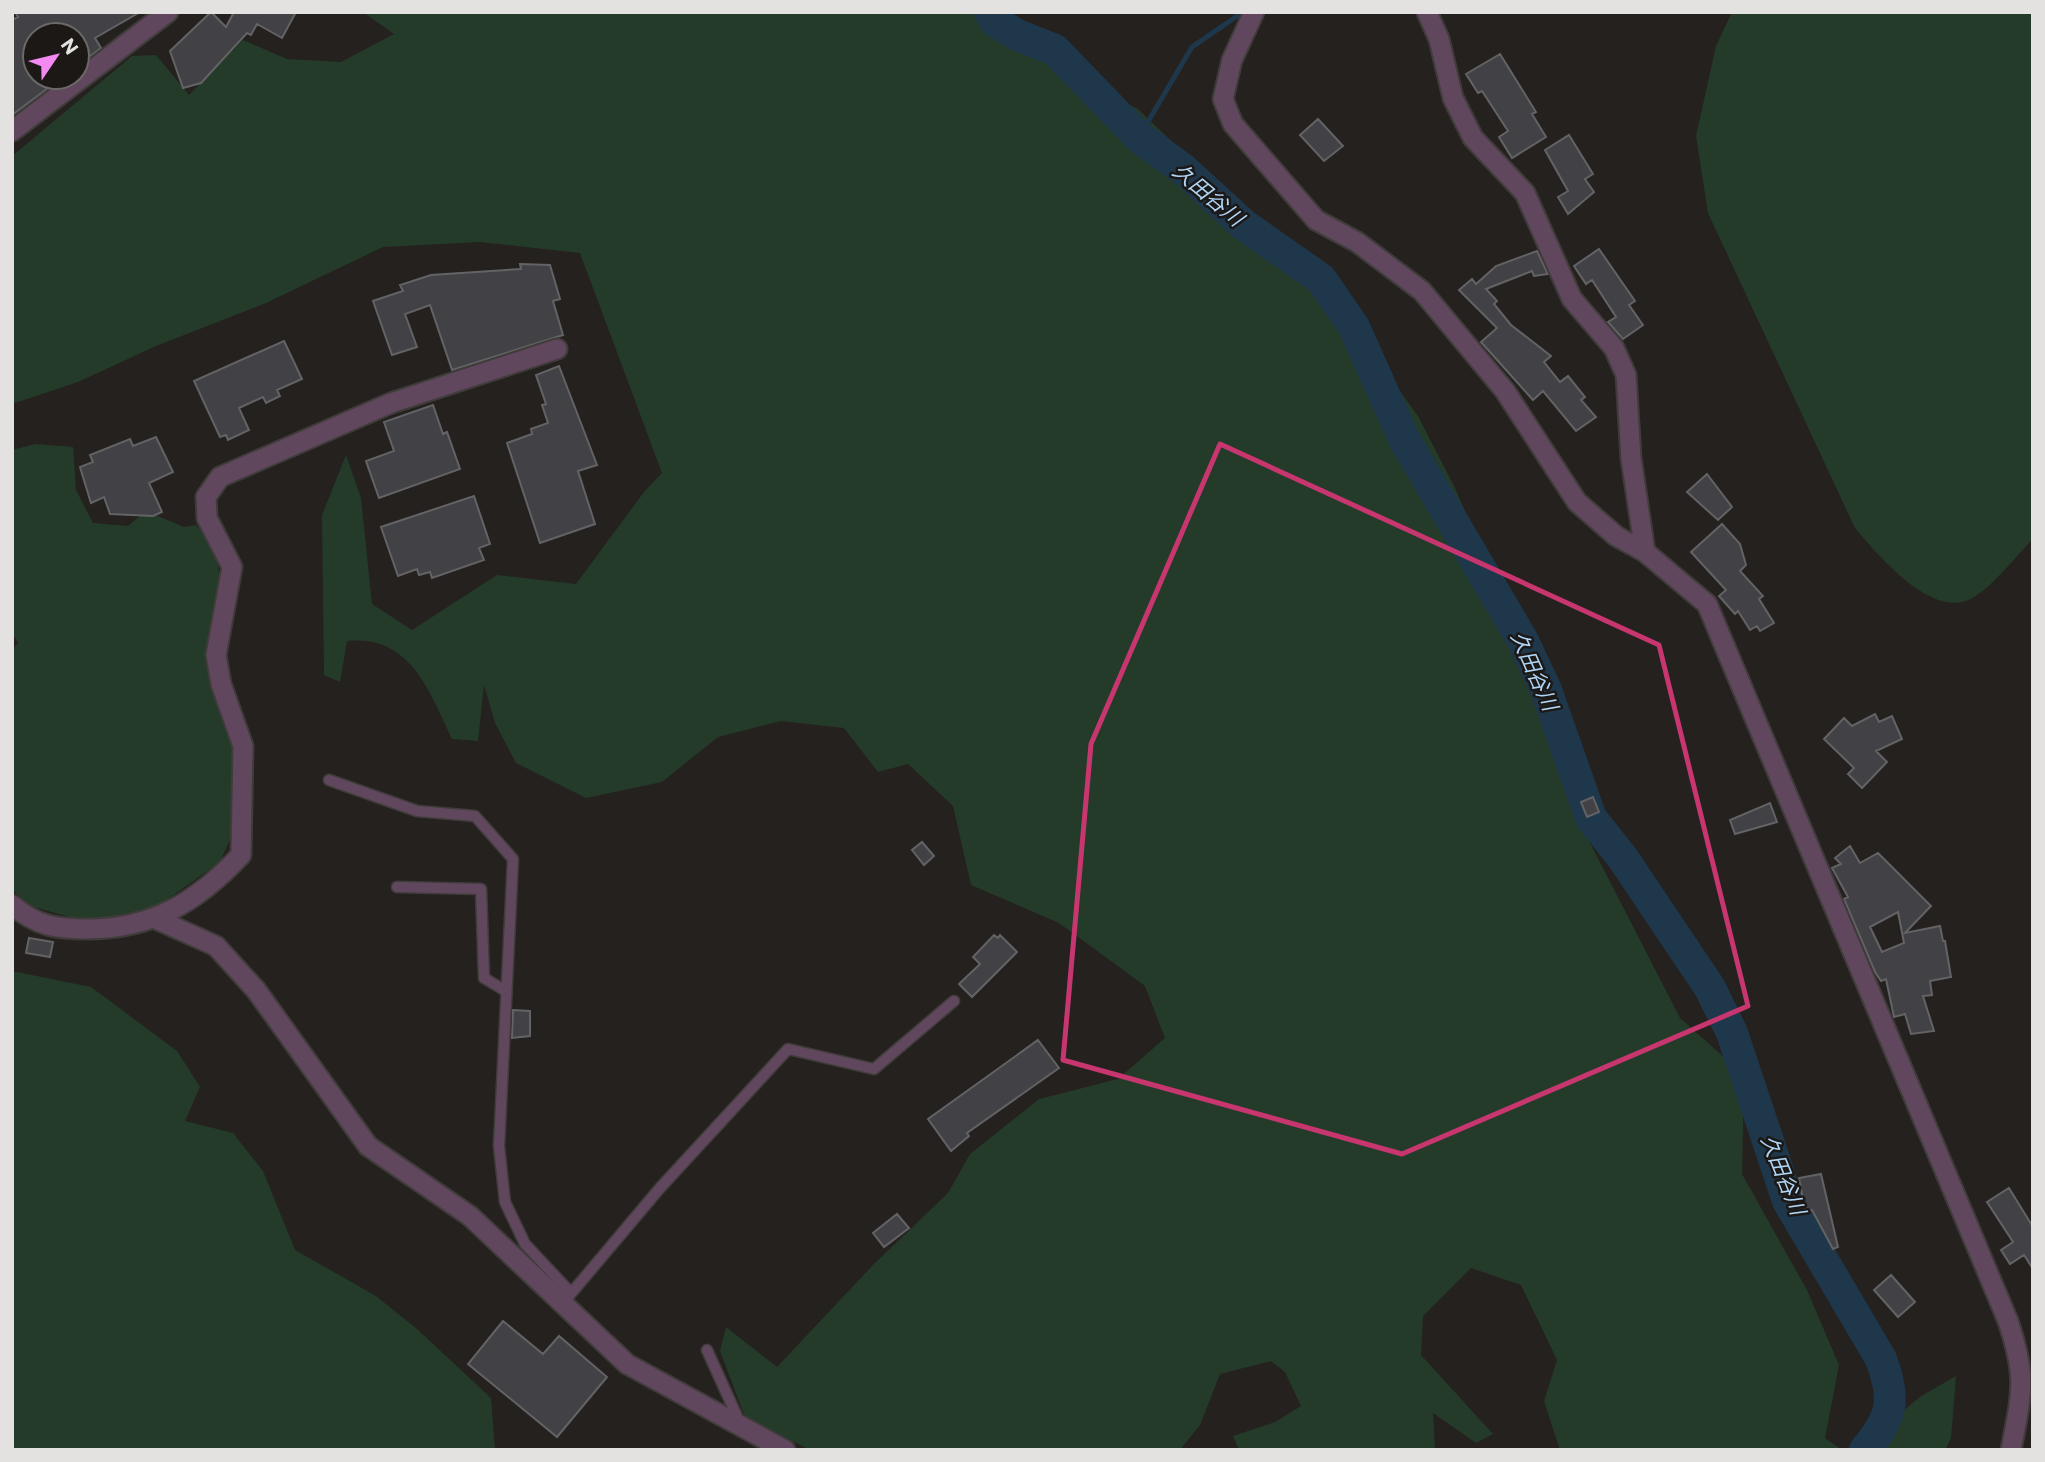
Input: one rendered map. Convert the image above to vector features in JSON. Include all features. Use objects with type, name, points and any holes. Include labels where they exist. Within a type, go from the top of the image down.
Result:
[{"type":"street","points":[[12,131],[168,12]]},
{"type":"street","points":[[1255,12],[1232,60],[1223,99],[1233,124],[1316,220],[1357,242],[1422,291],[1505,391],[1577,502],[1616,536],[1645,552],[1707,604],[2008,1321],[2021,1359],[2023,1383],[2011,1450]]},
{"type":"street","points":[[1427,12],[1439,39],[1452,99],[1472,138],[1525,193],[1572,299],[1614,348],[1626,375],[1631,458],[1645,552]]},
{"type":"street","points":[[12,905],[54,929],[115,929],[156,919],[214,884],[242,855],[243,746],[221,684],[216,655],[232,567],[207,518],[206,497],[220,477],[391,403],[557,349]]},
{"type":"street","points":[[156,919],[216,946],[256,990],[368,1146],[470,1216],[567,1298],[627,1364],[785,1450]]},
{"type":"lane","points":[[329,780],[416,811],[475,816],[513,859],[504,990],[499,1146],[505,1202],[525,1244],[567,1298],[660,1188],[788,1049],[874,1069],[954,1001]]},
{"type":"lane","points":[[397,887],[481,888],[484,978],[504,990]]},
{"type":"lane","points":[[707,1350],[741,1425]]},
{"type":"highlighted area","points":[[1220,444],[1659,645],[1748,1006],[1402,1154],[1063,1060],[1091,744]]},
{"type":"green space","points":[[363,12],[984,12],[996,30],[1039,47],[1076,76],[1138,109],[1215,183],[1246,207],[1370,350],[1418,416],[1454,486],[1507,607],[1586,835],[1680,1018],[1744,1075],[1742,1174],[1807,1290],[1839,1365],[1825,1438],[1842,1450],[1560,1450],[1544,1401],[1557,1360],[1521,1285],[1471,1268],[1423,1316],[1421,1355],[1493,1434],[1476,1443],[1433,1413],[1435,1450],[1239,1450],[1233,1436],[1275,1422],[1301,1406],[1285,1372],[1271,1361],[1220,1374],[1200,1425],[1180,1450],[810,1450],[745,1417],[720,1351],[726,1327],[777,1367],[874,1264],[948,1193],[970,1154],[1039,1099],[1118,1079],[1165,1038],[1145,986],[1059,923],[971,885],[953,806],[908,764],[878,772],[844,728],[781,721],[718,737],[662,782],[586,798],[516,763],[495,723],[484,685],[478,741],[452,739],[426,685],[402,657],[387,647],[369,642],[347,641],[340,682],[324,675],[322,515],[346,455],[361,498],[372,604],[412,630],[497,575],[576,584],[644,492],[662,473],[580,253],[480,242],[383,247],[266,303],[156,346],[78,382],[12,404],[12,156],[132,56],[156,55],[189,95],[243,40],[287,59],[341,62],[394,34]]},
{"type":"green space","points":[[1732,12],[2033,12],[2033,539],[1997,578],[1974,597],[1958,603],[1942,601],[1925,593],[1892,568],[1855,528],[1708,213],[1696,136],[1716,46]]},
{"type":"green space","points":[[35,444],[73,447],[76,490],[93,523],[128,526],[146,511],[184,527],[196,525],[215,546],[221,588],[205,661],[226,703],[237,754],[235,828],[220,862],[158,906],[141,914],[83,921],[31,906],[12,890],[12,650],[18,643],[12,633],[12,450]]},
{"type":"green space","points":[[12,971],[91,987],[177,1051],[200,1087],[185,1121],[233,1133],[263,1171],[295,1250],[376,1296],[417,1329],[491,1398],[495,1450],[12,1450]]},
{"type":"green space","points":[[1956,1376],[1951,1438],[1945,1450],[1856,1450],[1921,1396]]},
{"type":"building","points":[[15,12],[140,12],[95,38],[101,48],[91,56],[91,21],[21,21],[21,91],[44,91],[12,115],[12,20],[18,17]]},
{"type":"building","points":[[211,12],[226,27],[234,12],[296,12],[282,38],[257,24],[251,35],[247,33],[201,83],[183,88],[170,51]]},
{"type":"building","points":[[1500,54],[1536,112],[1532,114],[1546,137],[1512,158],[1499,137],[1508,131],[1482,91],[1478,93],[1466,74]]},
{"type":"building","points":[[1318,119],[1343,146],[1324,161],[1300,135]]},
{"type":"building","points":[[1569,135],[1593,174],[1585,179],[1594,192],[1568,214],[1558,197],[1568,191],[1545,150]]},
{"type":"building","points":[[1599,249],[1635,301],[1629,305],[1643,325],[1623,339],[1608,322],[1616,317],[1592,280],[1586,284],[1574,266]]},
{"type":"building","points":[[1537,251],[1548,274],[1534,276],[1532,271],[1486,289],[1497,301],[1494,304],[1511,325],[1551,356],[1544,362],[1560,382],[1568,376],[1585,397],[1581,400],[1596,417],[1576,431],[1543,391],[1533,400],[1481,342],[1497,328],[1459,290],[1472,279],[1476,284],[1496,266]]},
{"type":"building","points":[[520,264],[550,265],[560,299],[553,301],[563,335],[452,370],[430,305],[405,314],[417,347],[392,355],[373,301],[403,291],[400,285],[431,275],[521,269]]},
{"type":"building","points":[[284,341],[302,379],[277,390],[280,396],[266,403],[263,397],[239,408],[249,430],[228,440],[226,435],[220,437],[194,381]]},
{"type":"building","points":[[559,366],[597,465],[578,471],[595,524],[540,543],[507,443],[532,434],[531,429],[548,423],[542,405],[546,404],[536,375]]},
{"type":"building","points":[[433,405],[443,434],[447,432],[460,469],[379,498],[366,461],[394,451],[384,422]]},
{"type":"building","points":[[156,437],[173,472],[149,483],[162,512],[153,516],[110,514],[104,497],[91,503],[80,467],[93,462],[90,455],[130,439],[133,446]]},
{"type":"building","points":[[1707,474],[1732,507],[1718,520],[1687,492]]},
{"type":"building","points":[[474,496],[490,544],[479,548],[484,560],[432,578],[430,572],[419,575],[417,569],[398,576],[381,527]]},
{"type":"building","points":[[1722,524],[1740,544],[1746,565],[1740,571],[1763,596],[1759,599],[1774,623],[1760,631],[1757,626],[1750,630],[1738,611],[1735,614],[1719,596],[1726,590],[1691,552]]},
{"type":"building","points":[[1875,714],[1879,722],[1892,716],[1902,739],[1876,751],[1887,762],[1862,788],[1848,774],[1854,768],[1824,739],[1844,718],[1852,726]]},
{"type":"building","points":[[1593,797],[1599,812],[1587,817],[1581,802]]},
{"type":"building","points":[[1770,803],[1777,822],[1735,834],[1730,820]]},
{"type":"building","points":[[922,842],[934,856],[924,865],[912,850]]},
{"type":"building","points":[[1850,846],[1860,863],[1878,853],[1931,906],[1905,933],[1940,926],[1945,941],[1951,977],[1930,981],[1932,995],[1923,996],[1934,1031],[1911,1034],[1905,1014],[1894,1017],[1886,979],[1881,981],[1875,972],[1844,899],[1848,897],[1832,868],[1841,864],[1835,858]],"holes":[[[1898,912],[1904,943],[1882,952],[1870,927]]]},
{"type":"building","points":[[994,935],[998,938],[1000,935],[1017,952],[972,997],[959,984],[980,964],[973,957]]},
{"type":"building","points":[[29,938],[53,942],[50,957],[26,953]]},
{"type":"building","points":[[513,1010],[530,1011],[530,1036],[512,1038]]},
{"type":"building","points":[[1038,1040],[1059,1068],[967,1133],[969,1136],[951,1151],[928,1119]]},
{"type":"building","points":[[1821,1174],[1838,1247],[1833,1249],[1812,1210],[1805,1211],[1799,1178]]},
{"type":"building","points":[[2009,1188],[2033,1227],[2033,1269],[2024,1255],[2010,1264],[2001,1250],[2013,1242],[1987,1202]]},
{"type":"building","points":[[897,1214],[909,1228],[884,1247],[873,1233]]},
{"type":"building","points":[[1891,1275],[1915,1302],[1898,1317],[1874,1290]]},
{"type":"building","points":[[503,1321],[543,1354],[559,1336],[607,1377],[557,1437],[468,1364]]},
{"type":"waterway","name":"久田谷川","points":[[990,12],[996,22],[1017,35],[1055,50],[1139,137],[1184,170],[1244,225],[1321,279],[1354,327],[1404,439],[1523,641],[1546,690],[1591,818],[1622,857],[1710,988],[1732,1033],[1788,1201],[1881,1359],[1889,1385],[1889,1407],[1881,1427],[1865,1450]]},
{"type":"waterway","points":[[1139,137],[1192,47],[1243,12]]}]
